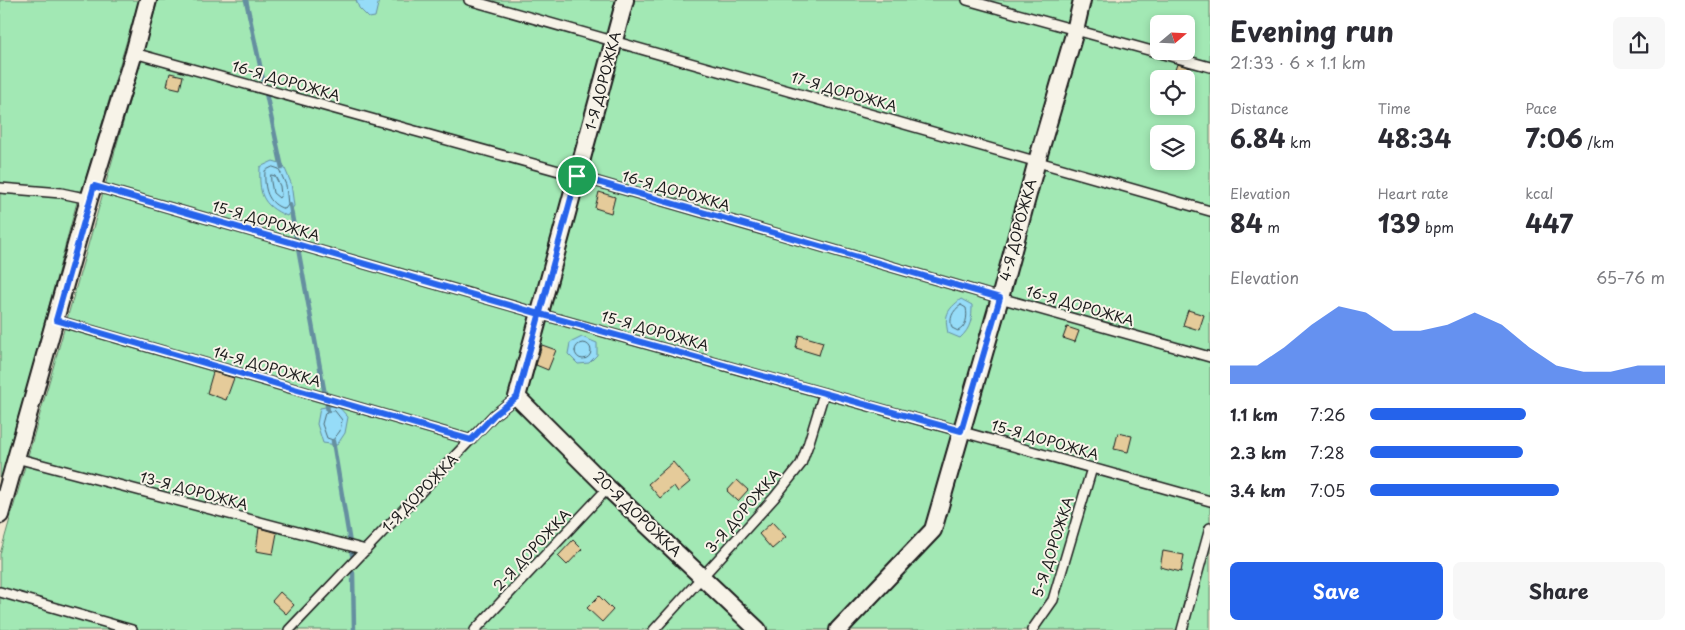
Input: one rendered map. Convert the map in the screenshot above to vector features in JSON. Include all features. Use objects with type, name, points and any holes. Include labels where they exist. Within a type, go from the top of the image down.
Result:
[{"type":"street","points":[[0,515],[148,0]]},
{"type":"street","name":"1-Я ДОРОЖКА","points":[[517,397],[625,0]]},
{"type":"street","name":"4-Я ДОРОЖКА","points":[[838,630],[932,530],[1000,298],[1082,0]]},
{"type":"street","name":"20-Я ДОРОЖКА","points":[[517,397],[608,488],[758,630]]},
{"type":"lane","name":"17-Я ДОРОЖКА","points":[[469,0],[1037,160],[1210,211]]},
{"type":"lane","points":[[967,0],[1210,68]]},
{"type":"lane","name":"16-Я ДОРОЖКА","points":[[134,53],[577,176],[1210,357]]},
{"type":"lane","name":"15-Я ДОРОЖКА","points":[[0,188],[61,193],[91,193],[288,242],[1210,501]]},
{"type":"lane","name":"14-Я ДОРОЖКА","points":[[56,320],[471,440]]},
{"type":"lane","name":"3-Я ДОРОЖКА","points":[[654,630],[774,498],[800,464],[810,442],[824,393]]},
{"type":"lane","name":"1-Я ДОРОЖКА","points":[[289,630],[363,549],[494,415],[517,397]]},
{"type":"lane","name":"13-Я ДОРОЖКА","points":[[16,458],[363,549]]},
{"type":"lane","name":"5-Я ДОРОЖКА","points":[[1032,630],[1053,600],[1092,468]]},
{"type":"lane","name":"2-Я ДОРОЖКА","points":[[475,630],[608,488]]},
{"type":"lane","points":[[1182,630],[1210,528]]},
{"type":"lane","points":[[0,592],[132,630]]},
{"type":"green space","points":[[0,0],[139,0],[82,191],[0,185]]},
{"type":"green space","points":[[158,0],[1210,0],[1210,630],[0,630],[0,554]]},
{"type":"green space","points":[[0,193],[60,197],[77,202],[0,487]]},
{"type":"water","points":[[356,0],[379,0],[375,17],[369,18],[359,8]]},
{"type":"water","points":[[273,161],[283,164],[291,183],[294,206],[287,216],[278,212],[267,203],[261,191],[260,167]]},
{"type":"water","points":[[961,299],[972,305],[972,310],[969,327],[960,338],[948,333],[946,322],[952,306]]},
{"type":"water","points":[[582,337],[597,343],[597,355],[589,363],[578,364],[568,354],[570,343]]},
{"type":"water","points":[[337,405],[348,417],[345,433],[337,445],[323,443],[317,424],[320,408]]},
{"type":"building","points":[[1177,64],[1191,68],[1190,70],[1175,70]]},
{"type":"building","points":[[170,73],[183,76],[180,89],[167,86]]},
{"type":"building","points":[[599,192],[615,197],[611,213],[595,208]]},
{"type":"building","points":[[1188,310],[1204,315],[1199,330],[1183,325]]},
{"type":"building","points":[[1067,327],[1079,331],[1075,342],[1063,338]]},
{"type":"building","points":[[799,335],[823,342],[819,355],[796,348]]},
{"type":"building","points":[[542,345],[556,350],[548,370],[536,365]]},
{"type":"building","points":[[213,372],[234,378],[226,400],[207,393]]},
{"type":"building","points":[[1118,433],[1132,436],[1128,452],[1114,449]]},
{"type":"building","points":[[673,462],[690,482],[678,492],[674,486],[660,498],[648,484]]},
{"type":"building","points":[[737,480],[748,490],[738,501],[727,491]]},
{"type":"building","points":[[772,522],[786,537],[772,549],[759,534]]},
{"type":"building","points":[[259,528],[277,533],[273,554],[256,551]]},
{"type":"building","points":[[573,540],[582,549],[567,565],[558,556]]},
{"type":"building","points":[[1163,551],[1184,555],[1181,572],[1160,567]]},
{"type":"building","points":[[280,592],[294,605],[286,614],[272,601]]},
{"type":"building","points":[[599,596],[613,610],[602,622],[587,608]]},
{"type":"waterway","points":[[246,0],[282,168]]},
{"type":"waterway","points":[[290,205],[328,411]]},
{"type":"waterway","points":[[333,441],[352,555]]},
{"type":"waterway","points":[[353,573],[354,630]]},
{"type":"route","points":[[577,176],[540,314],[517,397],[494,415],[471,440],[56,320],[94,186],[540,314],[961,431],[1000,298],[577,176]]}]
